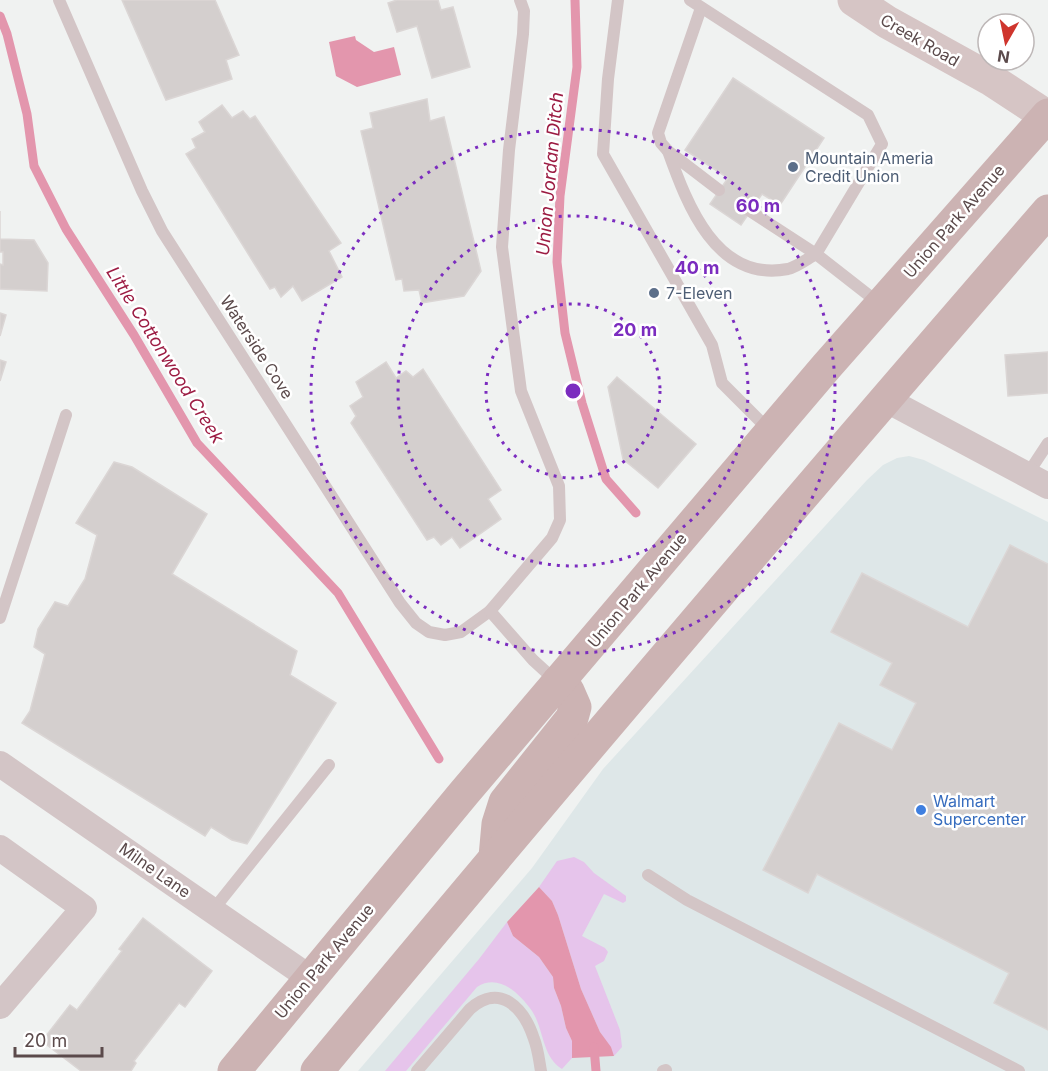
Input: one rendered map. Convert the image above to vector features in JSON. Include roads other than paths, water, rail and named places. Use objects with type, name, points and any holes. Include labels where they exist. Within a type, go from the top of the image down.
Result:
[{"type":"main road","name":"Union Park Avenue","points":[[234,1071],[558,682],[771,432],[1048,116]]},
{"type":"main road","points":[[317,1071],[495,857],[1048,211]]},
{"type":"main road","points":[[495,857],[498,824],[505,802],[572,718],[575,707],[568,691],[558,682]]},
{"type":"street","name":"Creek Road","points":[[854,0],[887,22],[990,79],[1048,116]]},
{"type":"street","points":[[885,399],[1038,480]]},
{"type":"street","name":"Milne Lane","points":[[0,764],[310,978]]},
{"type":"street","points":[[0,848],[84,908],[0,1006]]},
{"type":"lane","name":"Waterside Cove","points":[[59,0],[142,191],[162,231],[400,603],[422,628],[445,635],[461,632],[490,611],[552,538],[560,520],[559,486],[521,391],[502,247],[509,150],[523,34],[524,11],[520,0]]},
{"type":"lane","points":[[618,0],[608,79],[603,154],[711,345],[722,383],[771,432]]},
{"type":"lane","points":[[690,0],[868,115],[882,144],[816,254],[790,269],[770,270],[750,267],[733,259],[714,243],[696,219],[658,133],[701,8]]},
{"type":"lane","points":[[664,147],[719,190]]},
{"type":"lane","points":[[750,211],[816,254],[881,304]]},
{"type":"lane","points":[[0,618],[66,415]]},
{"type":"lane","points":[[1038,480],[1048,442]]},
{"type":"lane","points":[[490,611],[533,660],[558,682]]},
{"type":"lane","points":[[213,910],[329,765]]},
{"type":"lane","points":[[648,875],[687,900],[1019,1071]]},
{"type":"lane","points":[[417,1071],[478,1001],[487,997],[495,997],[510,1002],[520,1011],[535,1040],[541,1071]]},
{"type":"waterway","name":"Union Jordan Ditch","points":[[575,0],[577,67],[560,196],[557,262],[565,333],[582,403],[606,479],[636,513]]},
{"type":"waterway","name":"Little Cottonwood Creek","points":[[0,16],[7,34],[27,114],[34,166],[66,229],[134,335],[197,443],[338,593],[439,759]]},
{"type":"waterway","name":"Little Cottonwood Creek","points":[[594,1047],[596,1071]]},
{"type":"place","name":"Mountain Ameria Credit Union","points":[[793,167]]},
{"type":"place","name":"7-Eleven","points":[[654,293]]},
{"type":"place","name":"Walmart Supercenter","points":[[921,810]]}]
